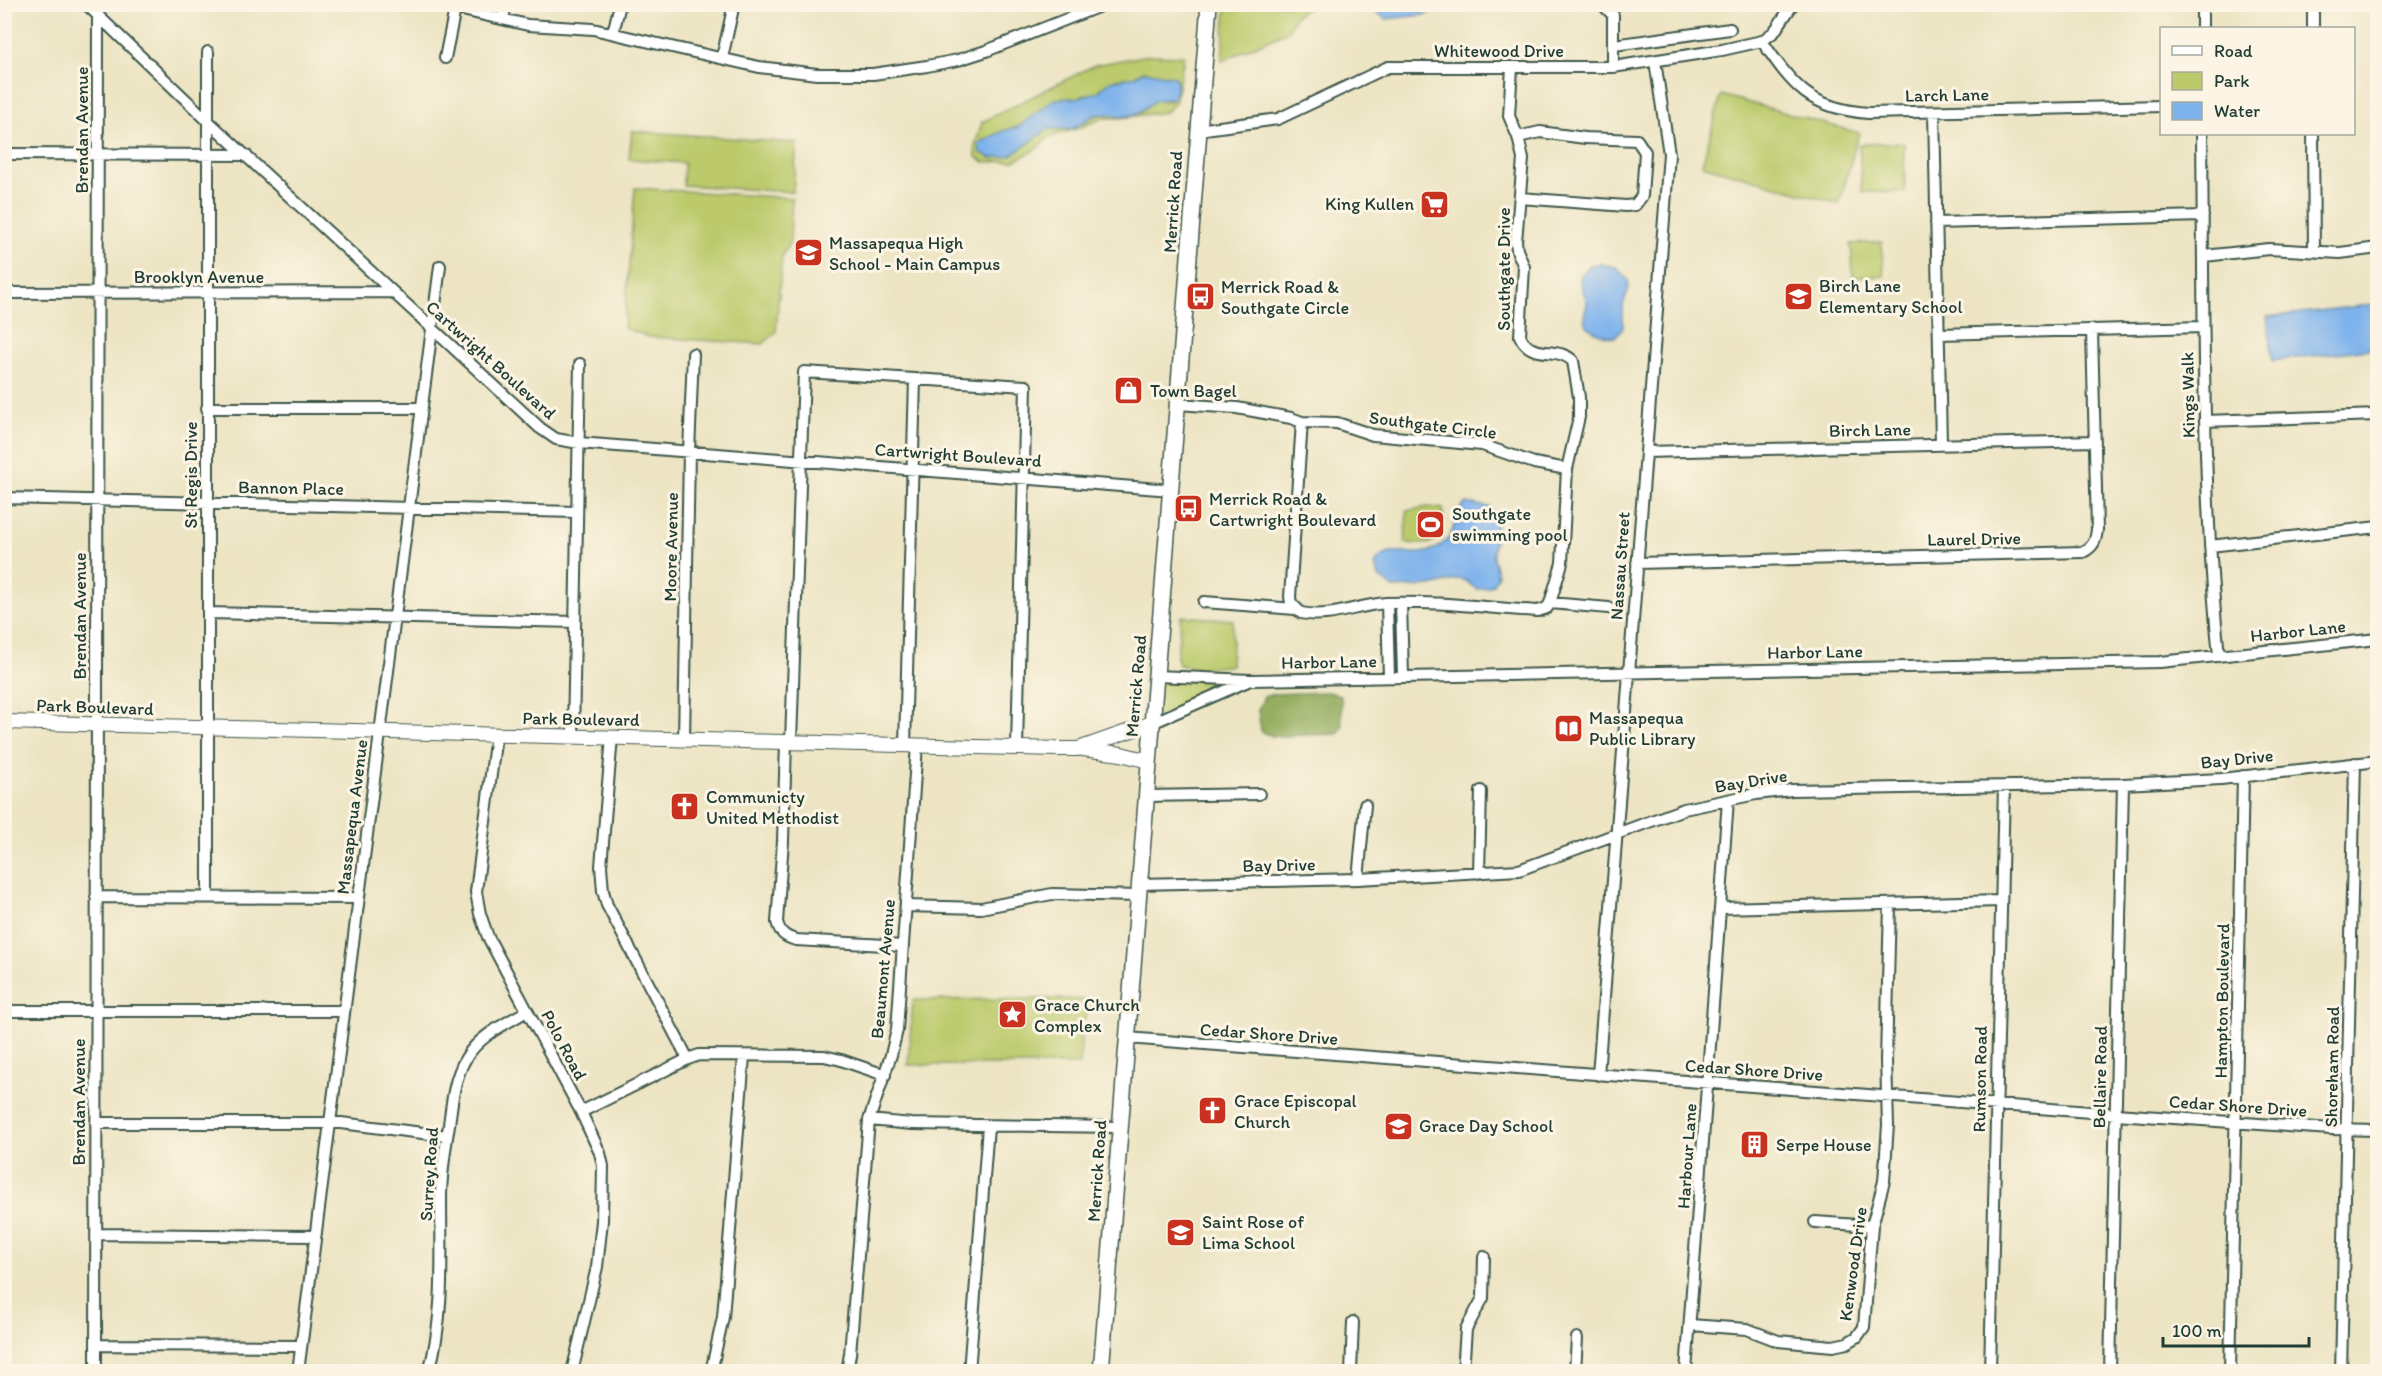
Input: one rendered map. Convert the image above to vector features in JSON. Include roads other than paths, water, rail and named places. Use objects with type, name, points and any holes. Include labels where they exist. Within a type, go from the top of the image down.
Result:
[{"type":"main road","name":"Merrick Road","points":[[1101,1371],[1209,4]]},
{"type":"main road","name":"Park Boulevard","points":[[4,723],[1078,749],[1152,723]]},
{"type":"main road","points":[[1078,749],[1121,754],[1149,761]]},
{"type":"street","name":"Cartwright Boulevard","points":[[86,4],[98,10],[207,120],[432,329],[556,440],[1171,490]]},
{"type":"street","points":[[436,4],[528,25],[593,28],[759,67],[817,74],[873,74],[927,66],[986,51],[1105,4]]},
{"type":"street","points":[[503,19],[506,4]]},
{"type":"street","points":[[613,33],[620,4]]},
{"type":"street","points":[[722,58],[734,4]]},
{"type":"street","points":[[1602,4],[1613,15],[1613,67]]},
{"type":"street","points":[[1762,40],[1774,32],[1792,4]]},
{"type":"street","points":[[2202,4],[2202,27]]},
{"type":"street","points":[[2313,4],[2313,27]]},
{"type":"street","points":[[445,58],[456,9]]},
{"type":"street","name":"Brendan Avenue","points":[[96,1371],[98,10]]},
{"type":"street","points":[[1614,45],[1730,29]]},
{"type":"street","name":"Whitewood Drive","points":[[1198,130],[1278,119],[1388,67],[1613,67],[1722,50],[1762,40]]},
{"type":"street","name":"Larch Lane","points":[[1762,40],[1783,71],[1799,89],[1831,108],[1868,113],[2160,106]]},
{"type":"street","name":"St Regis Drive","points":[[208,52],[208,897]]},
{"type":"street","name":"Nassau Street","points":[[1598,1075],[1669,154],[1655,62]]},
{"type":"street","name":"Southgate Drive","points":[[1512,67],[1509,116],[1518,137],[1523,159],[1516,241],[1524,267],[1520,336],[1523,343],[1534,351],[1569,357],[1573,361],[1577,375],[1579,417],[1567,469]]},
{"type":"street","points":[[1934,112],[1941,444]]},
{"type":"street","points":[[1518,137],[1540,132],[1584,138],[1633,139],[1644,147],[1645,152],[1642,196],[1635,205],[1626,207],[1520,198]]},
{"type":"street","name":"Kings Walk","points":[[2202,135],[2205,421],[2210,546],[2219,656]]},
{"type":"street","points":[[2313,135],[2314,251]]},
{"type":"street","points":[[4,154],[246,155]]},
{"type":"street","points":[[1936,223],[2203,216]]},
{"type":"street","points":[[2204,256],[2269,249],[2340,253],[2378,248]]},
{"type":"street","name":"Massapequa Avenue","points":[[298,1371],[440,266]]},
{"type":"street","name":"Brooklyn Avenue","points":[[4,293],[393,292]]},
{"type":"street","points":[[1939,334],[2203,327]]},
{"type":"street","name":"Laurel Drive","points":[[1637,563],[2083,552],[2091,548],[2097,529],[2092,330]]},
{"type":"street","name":"Moore Avenue","points":[[684,740],[693,354]]},
{"type":"street","points":[[573,736],[580,364]]},
{"type":"street","points":[[903,946],[796,940],[787,938],[781,933],[777,922],[788,742],[804,372],[1026,386],[1017,747]]},
{"type":"street","name":"Beaumont Avenue","points":[[847,1371],[870,1120],[897,1030],[906,906],[911,745],[915,380]]},
{"type":"street","name":"Southgate Circle","points":[[1177,404],[1237,408],[1302,422],[1337,423],[1373,435],[1482,445],[1534,463],[1567,469]]},
{"type":"street","points":[[207,408],[422,408]]},
{"type":"street","points":[[2205,421],[2378,415]]},
{"type":"street","points":[[1294,609],[1290,597],[1302,422]]},
{"type":"street","name":"Birch Lane","points":[[1646,452],[2095,441]]},
{"type":"street","points":[[1203,602],[1294,609],[1301,613],[1325,615],[1340,614],[1367,604],[1387,603],[1538,611],[1547,608],[1562,563],[1565,544],[1567,469]]},
{"type":"street","name":"Bannon Place","points":[[4,498],[578,512]]},
{"type":"street","points":[[2210,546],[2378,527]]},
{"type":"street","points":[[1387,603],[1389,677]]},
{"type":"street","points":[[1401,603],[1403,676]]},
{"type":"street","points":[[1550,603],[1609,608]]},
{"type":"street","points":[[208,613],[575,622]]},
{"type":"street","name":"Harbor Lane","points":[[1156,676],[1251,680],[2160,662],[2378,639]]},
{"type":"street","name":"Harbor Lane","points":[[1152,723],[1251,680]]},
{"type":"street","name":"Polo Road","points":[[495,735],[479,860],[477,899],[488,937],[581,1112],[600,1153],[604,1179],[597,1267],[572,1371]]},
{"type":"street","points":[[612,738],[601,866],[603,891],[607,905],[687,1059]]},
{"type":"street","name":"Bay Drive","points":[[906,906],[981,908],[1052,894],[1519,870],[1616,836],[1683,809],[1792,790],[2123,784],[2243,776],[2378,761]]},
{"type":"street","name":"Shoreham Road","points":[[2341,1371],[2355,763]]},
{"type":"street","name":"Hampton Boulevard","points":[[2230,1371],[2243,776]]},
{"type":"street","name":"Bellaire Road","points":[[2110,1371],[2123,784]]},
{"type":"street","name":"Rumson Road","points":[[1990,1371],[2004,787]]},
{"type":"street","points":[[1479,873],[1480,791]]},
{"type":"street","points":[[1147,796],[1259,794]]},
{"type":"street","name":"Harbour Lane","points":[[1686,1371],[1722,908],[1728,800]]},
{"type":"street","points":[[1358,879],[1365,805]]},
{"type":"street","points":[[96,897],[359,898]]},
{"type":"street","points":[[1722,908],[2001,901]]},
{"type":"street","name":"Kenwood Drive","points":[[1690,1325],[1747,1329],[1778,1341],[1815,1346],[1847,1343],[1857,1337],[1864,1326],[1872,1226],[1884,1181],[1888,1125],[1886,1060],[1890,905]]},
{"type":"street","points":[[4,1011],[344,1011]]},
{"type":"street","name":"Surrey Road","points":[[429,1371],[440,1303],[441,1195],[456,1081],[466,1058],[489,1034],[527,1011]]},
{"type":"street","name":"Cedar Shore Drive","points":[[1128,1038],[2236,1123],[2378,1130]]},
{"type":"street","points":[[581,1112],[687,1059],[709,1054],[824,1056],[885,1075]]},
{"type":"street","points":[[711,1371],[723,1317],[744,1056]]},
{"type":"street","points":[[870,1120],[912,1124],[1120,1127]]},
{"type":"street","points":[[96,1124],[341,1123],[447,1136]]},
{"type":"street","points":[[969,1371],[988,1126]]},
{"type":"street","points":[[1815,1222],[1872,1226]]},
{"type":"street","points":[[96,1234],[315,1236]]},
{"type":"street","points":[[1463,1371],[1466,1329],[1483,1298],[1484,1257]]},
{"type":"street","points":[[1351,1371],[1353,1322]]},
{"type":"street","points":[[1575,1371],[1577,1338]]},
{"type":"street","points":[[96,1345],[301,1346]]},
{"type":"water","points":[[1369,4],[1443,5],[1425,15],[1386,19],[1370,8]]},
{"type":"water","points":[[1144,71],[1175,77],[1177,83],[1174,99],[1156,100],[1136,114],[1123,117],[1107,114],[1095,115],[1072,129],[1048,129],[1010,156],[991,158],[980,152],[979,143],[1003,131],[1018,127],[1055,99],[1076,98],[1098,92],[1110,81],[1133,77]]},
{"type":"water","points":[[1601,264],[1616,267],[1628,280],[1629,288],[1623,305],[1623,327],[1615,337],[1591,329],[1585,323],[1584,318],[1587,303],[1581,288],[1581,275],[1590,265]]},
{"type":"water","points":[[2377,304],[2377,348],[2272,361],[2267,317]]},
{"type":"water","points":[[1467,503],[1490,507],[1496,518],[1493,556],[1498,575],[1492,584],[1476,589],[1465,580],[1459,579],[1431,586],[1393,588],[1379,577],[1375,565],[1384,555],[1423,553],[1441,545],[1452,532],[1457,513]]},
{"type":"place","name":"King Kullen","points":[[1435,204]]},
{"type":"place","name":"Massapequa High School - Main Campus","points":[[808,253]]},
{"type":"place","name":"Birch Lane Elementary School","points":[[1798,296]]},
{"type":"place","name":"Merrick Road & Southgate Circle","points":[[1200,297]]},
{"type":"place","name":"Town Bagel","points":[[1129,391]]},
{"type":"place","name":"Merrick Road & Cartwright Boulevard","points":[[1188,509]]},
{"type":"place","name":"Southgate swimming pool","points":[[1431,524]]},
{"type":"place","name":"Massapequa Public Library","points":[[1568,728]]},
{"type":"place","name":"Communicty United Methodist","points":[[685,807]]},
{"type":"place","name":"Grace Church Complex","points":[[1013,1015]]},
{"type":"place","name":"Grace Episcopal Church","points":[[1213,1111]]},
{"type":"place","name":"Grace Day School","points":[[1398,1126]]},
{"type":"place","name":"Serpe House","points":[[1755,1145]]},
{"type":"place","name":"Saint Rose of Lima School","points":[[1181,1232]]}]
